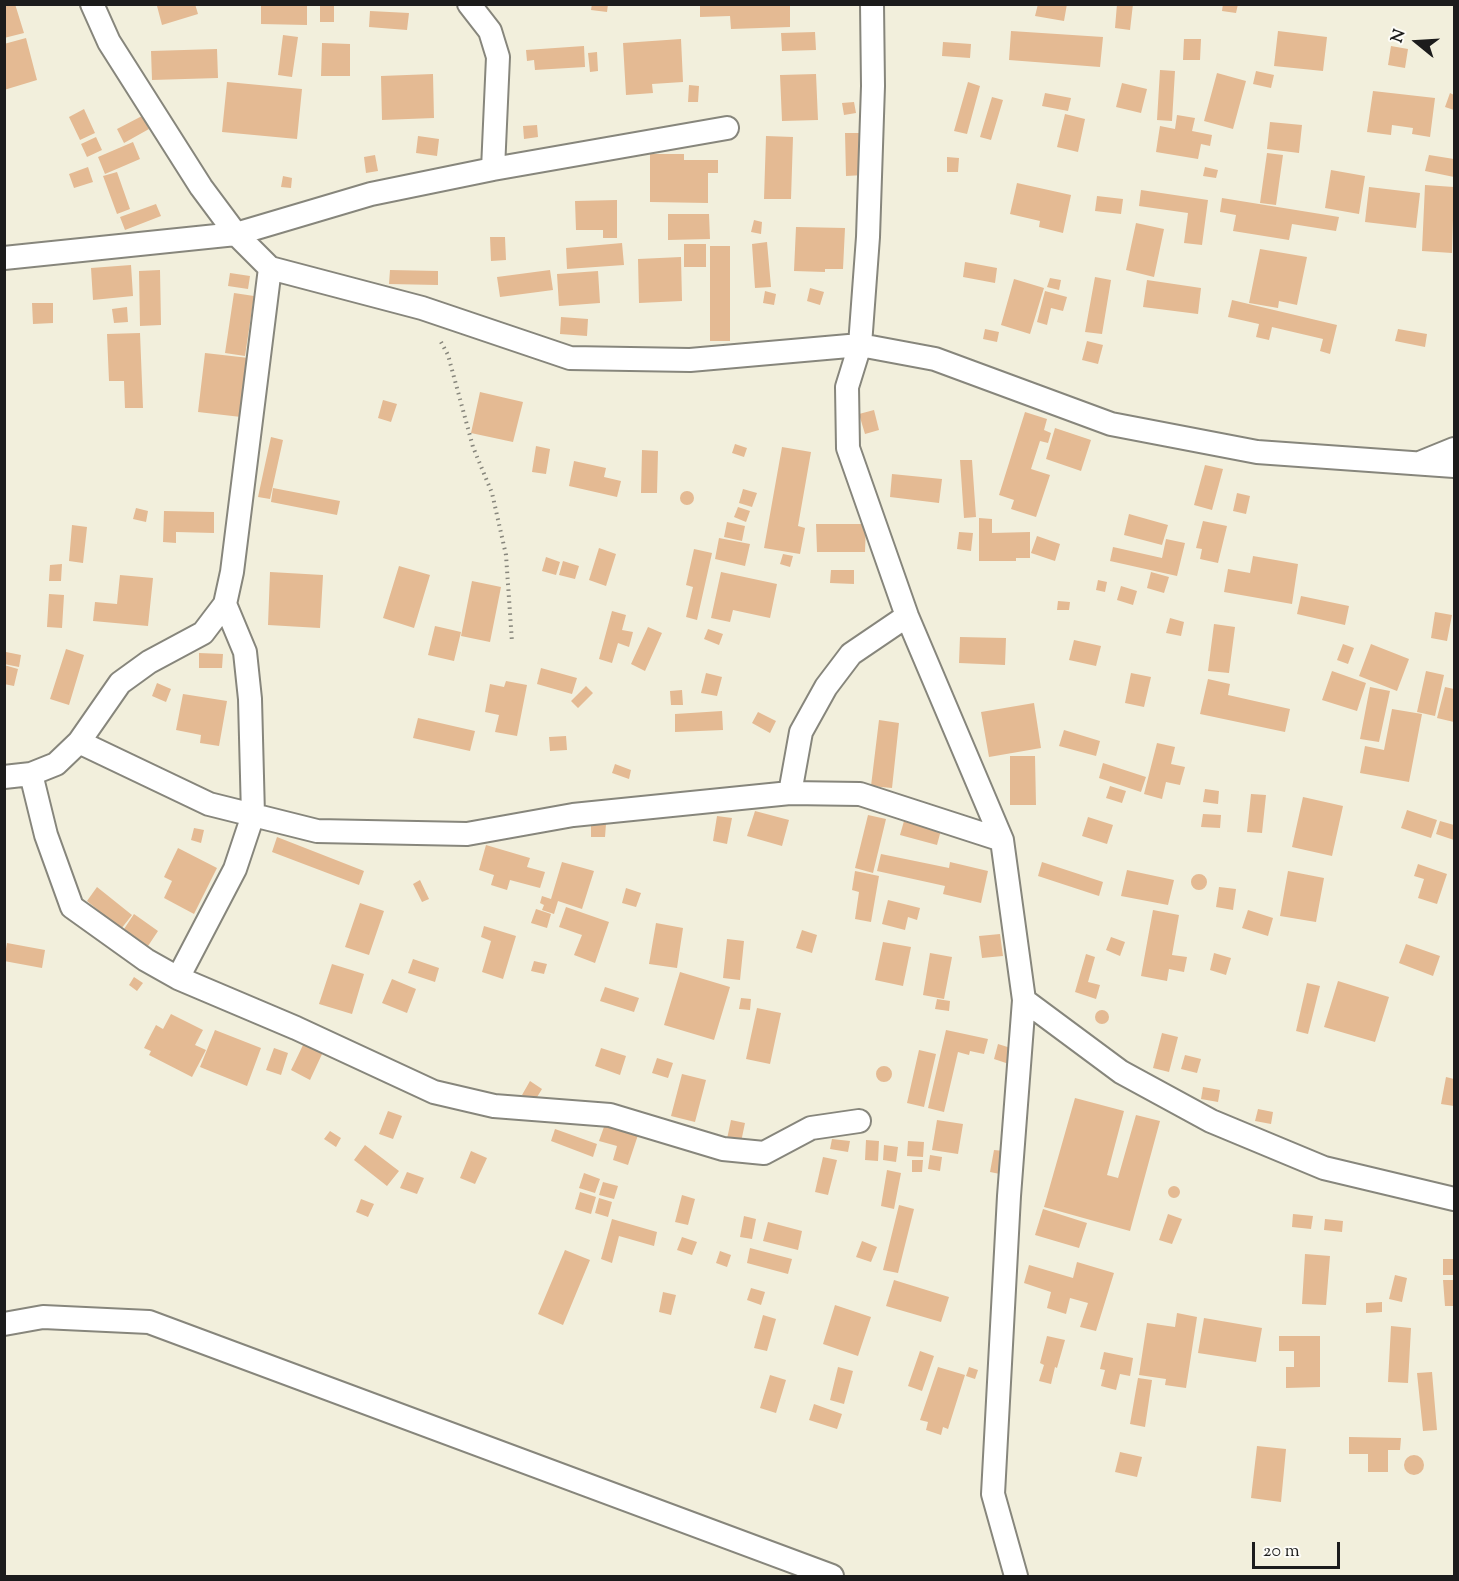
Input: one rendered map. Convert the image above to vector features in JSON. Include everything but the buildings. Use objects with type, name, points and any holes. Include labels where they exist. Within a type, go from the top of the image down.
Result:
[{"type":"street","points":[[92,4],[109,42],[201,187],[236,234],[270,268],[422,308],[570,358],[690,360],[860,345],[935,359],[1111,424],[1257,452],[1455,466]]},
{"type":"street","points":[[469,4],[490,31],[498,57],[492,169]]},
{"type":"street","points":[[872,4],[873,86],[868,225],[860,345],[847,387],[848,448],[907,616],[1002,840],[1024,1000],[1009,1196],[993,1494],[1016,1576]]},
{"type":"street","points":[[4,258],[236,234],[371,194],[492,169],[727,128]]},
{"type":"street","points":[[4,777],[31,774],[56,765],[79,742],[120,682],[149,662],[203,633],[225,604],[232,572],[270,268]]},
{"type":"street","points":[[1418,463],[1455,449]]},
{"type":"street","points":[[178,978],[235,869],[253,815],[250,699],[245,652],[225,604]]},
{"type":"street","points":[[790,793],[801,732],[826,687],[851,654],[907,616]]},
{"type":"street","points":[[79,742],[209,804],[317,831],[467,834],[573,815],[790,793],[860,795],[1002,840]]},
{"type":"street","points":[[31,774],[46,835],[72,907],[146,960],[178,978],[297,1028],[434,1092],[494,1106],[610,1115],[723,1149],[764,1153],[811,1128],[859,1121]]},
{"type":"street","points":[[1024,1000],[1121,1072],[1210,1121],[1323,1168],[1455,1199]]},
{"type":"street","points":[[4,1324],[43,1317],[149,1322],[832,1576]]},
{"type":"path","points":[[422,308],[448,355],[472,447],[492,493],[506,555],[512,642]]}]
